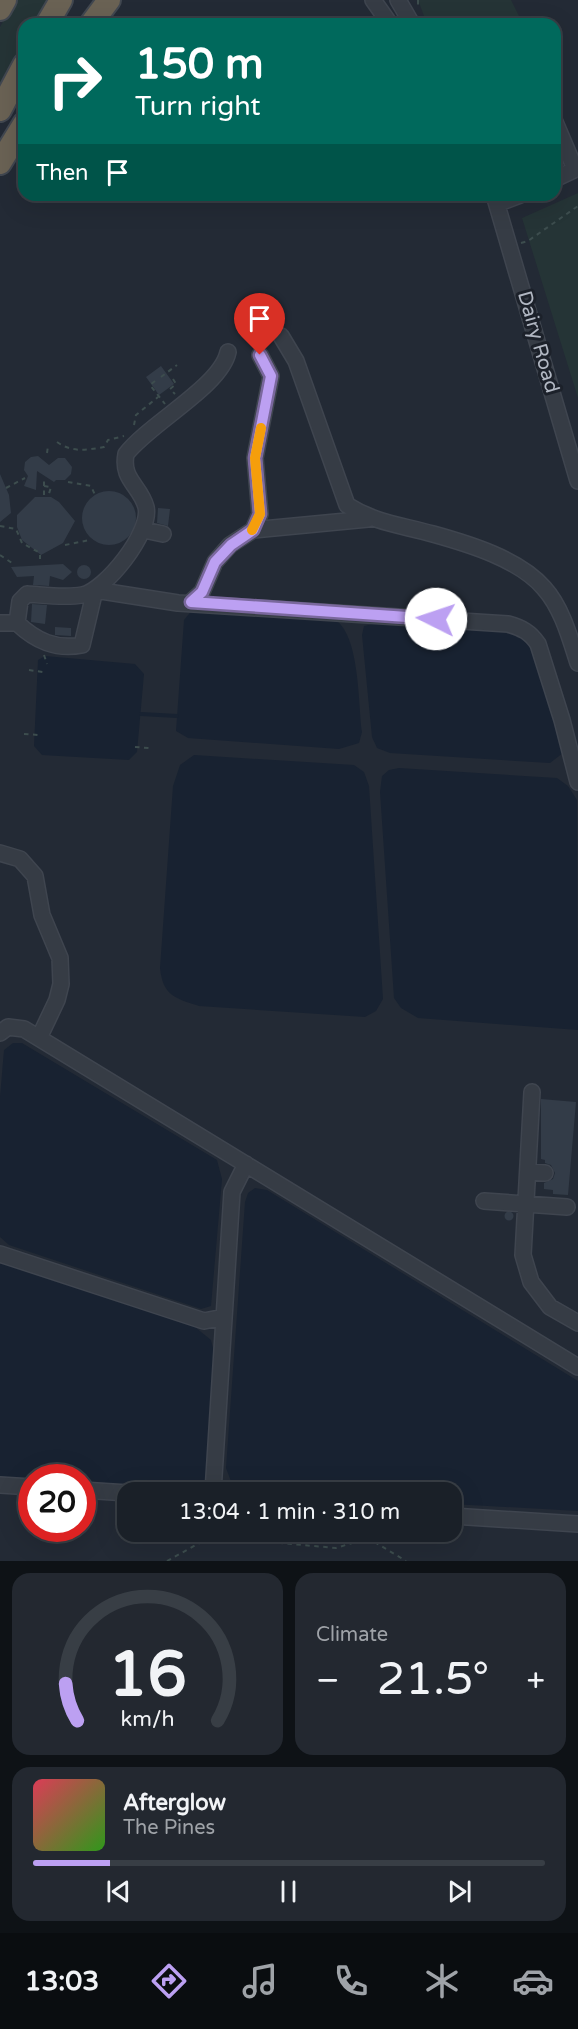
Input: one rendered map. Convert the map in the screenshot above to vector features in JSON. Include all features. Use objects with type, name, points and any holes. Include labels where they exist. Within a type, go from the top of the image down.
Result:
[{"type":"highway","points":[[0,9],[5,0]]},
{"type":"highway","points":[[50,18],[61,0]]},
{"type":"highway","points":[[96,18],[109,0]]},
{"type":"highway","points":[[0,110],[18,76]]},
{"type":"highway","points":[[0,163],[18,134]]},
{"type":"street","points":[[372,0],[386,18]]},
{"type":"street","points":[[392,18],[393,0]]},
{"type":"street","points":[[398,0],[408,18]]},
{"type":"street","points":[[561,135],[577,169],[561,176]]},
{"type":"street","name":"Dairy Road","points":[[494,201],[511,246],[578,481]]},
{"type":"street","points":[[281,336],[296,361],[347,505],[368,519]]},
{"type":"street","points":[[17,623],[20,601],[27,594],[82,595],[95,590],[138,542],[144,530],[146,508],[125,473],[126,454],[141,428],[216,377],[228,352]]},
{"type":"street","points":[[253,530],[260,514],[255,458],[271,376],[260,355]]},
{"type":"street","points":[[191,602],[202,592],[215,562],[231,545],[253,530],[368,519],[434,534],[495,557],[528,575],[544,588],[558,610],[578,663]]},
{"type":"street","points":[[144,530],[164,534]]},
{"type":"street","points":[[95,590],[178,603],[191,602],[508,624],[523,628],[538,644],[562,720],[578,782]]},
{"type":"street","points":[[0,623],[17,623],[49,645],[68,648],[82,645],[95,590]]},
{"type":"street","points":[[0,853],[20,859],[35,876],[42,915],[60,958],[61,984],[57,1000],[39,1038]]},
{"type":"street","points":[[0,1032],[8,1027],[24,1029],[578,1367]]},
{"type":"street","points":[[532,1092],[536,1129],[528,1172],[523,1255],[531,1282],[550,1307],[578,1323]]},
{"type":"street","points":[[214,1482],[232,1192],[246,1164]]},
{"type":"street","points":[[528,1172],[544,1173]]},
{"type":"street","points":[[484,1201],[567,1207]]},
{"type":"street","points":[[0,1254],[204,1321],[225,1317]]},
{"type":"street","points":[[0,1485],[18,1486]]},
{"type":"street","points":[[96,1491],[117,1492]]},
{"type":"street","points":[[462,1517],[578,1524]]},
{"type":"path","points":[[511,246],[528,241],[578,206]]},
{"type":"path","points":[[161,377],[177,365]]},
{"type":"path","points":[[172,387],[176,384],[173,379]]},
{"type":"path","points":[[155,381],[150,385],[164,402]]},
{"type":"path","points":[[57,442],[83,451],[104,447],[108,440],[141,428],[136,415],[159,397]]},
{"type":"path","points":[[47,453],[48,446]]},
{"type":"path","points":[[6,488],[25,478]]},
{"type":"path","points":[[44,481],[44,495]]},
{"type":"path","points":[[68,482],[91,486],[95,495]]},
{"type":"path","points":[[44,486],[51,486],[48,497]]},
{"type":"path","points":[[0,526],[16,529],[22,543],[40,553],[40,559]]},
{"type":"path","points":[[65,545],[90,540]]},
{"type":"path","points":[[0,555],[12,563]]},
{"type":"path","points":[[43,650],[47,664]]},
{"type":"path","points":[[29,670],[43,672]]},
{"type":"path","points":[[24,734],[39,735]]},
{"type":"path","points":[[135,747],[149,748]]},
{"type":"path","points":[[167,1561],[203,1541],[225,1538],[336,1548],[368,1538],[406,1561]]},
{"type":"shaded area","points":[[15,0],[52,0],[42,18],[18,18],[18,60],[0,93],[0,27]]},
{"type":"shaded area","points":[[418,0],[511,0],[520,18],[425,18]]},
{"type":"shaded area","points":[[578,193],[578,398],[522,218]]},
{"type":"water","points":[[193,609],[334,619],[343,627],[353,653],[362,732],[359,743],[339,749],[188,738],[176,731],[184,620]]},
{"type":"water","points":[[381,622],[510,630],[526,637],[535,655],[564,748],[563,753],[550,763],[390,753],[377,748],[372,737],[362,635],[364,626]]},
{"type":"water","points":[[45,656],[135,664],[144,674],[137,752],[129,760],[42,755],[34,746],[38,660]]},
{"type":"water","points":[[194,755],[354,765],[364,772],[369,786],[383,999],[376,1011],[365,1017],[199,1006],[177,998],[167,990],[160,968],[173,786],[180,765]]},
{"type":"water","points":[[399,768],[557,778],[568,786],[577,800],[578,1030],[418,1018],[401,1008],[394,998],[380,792],[382,776],[389,770]]},
{"type":"water","points":[[13,1043],[22,1043],[217,1160],[222,1179],[211,1306],[201,1309],[9,1245],[0,1237],[0,1097],[4,1050]]},
{"type":"water","points":[[255,1188],[267,1190],[578,1381],[578,1511],[462,1505],[462,1482],[231,1482],[226,1468],[245,1202],[248,1193]]},
{"type":"water","points":[[0,1264],[16,1265],[195,1327],[211,1340],[214,1352],[206,1482],[117,1482],[117,1486],[96,1485],[96,1464],[18,1464],[18,1479],[0,1478]]},
{"type":"building","points":[[161,366],[174,384],[159,395],[146,377]]},
{"type":"building","points":[[38,456],[49,465],[58,458],[65,458],[72,467],[71,474],[65,480],[54,482],[37,471],[36,490],[24,486],[28,476],[24,470],[25,462],[31,457]]},
{"type":"building","points":[[0,474],[9,495],[11,513],[0,522]]},
{"type":"building","points":[[109,491],[119,493],[128,499],[134,508],[136,518],[134,528],[128,537],[119,543],[109,545],[99,543],[90,537],[84,528],[82,518],[84,508],[90,499],[99,493]]},
{"type":"building","points":[[35,497],[51,497],[59,502],[75,521],[63,543],[41,555],[22,540],[17,527],[17,515]]},
{"type":"building","points":[[158,508],[170,509],[168,526],[157,523]]},
{"type":"building","points":[[63,564],[72,572],[63,580],[50,576],[49,586],[33,585],[34,576],[17,577],[11,567]]},
{"type":"building","points":[[84,565],[89,567],[91,572],[89,577],[84,579],[79,577],[77,572],[79,567]]},
{"type":"building","points":[[32,604],[47,605],[45,624],[31,622]]},
{"type":"building","points":[[55,627],[71,628],[71,636],[55,635]]},
{"type":"building","points":[[541,1099],[576,1102],[568,1195],[553,1194],[553,1190],[544,1189],[544,1183],[553,1179],[555,1173],[551,1165],[541,1159]]},
{"type":"building","points":[[509,1211],[514,1216],[509,1221],[504,1216]]},
{"type":"waterway","points":[[141,714],[177,716]]},
{"type":"slow traffic","points":[[252,530],[260,514],[255,458],[261,428]]},
{"type":"route","points":[[260,355],[271,376],[255,458],[260,514],[253,530],[231,545],[215,562],[202,592],[191,602],[436,619]]}]
